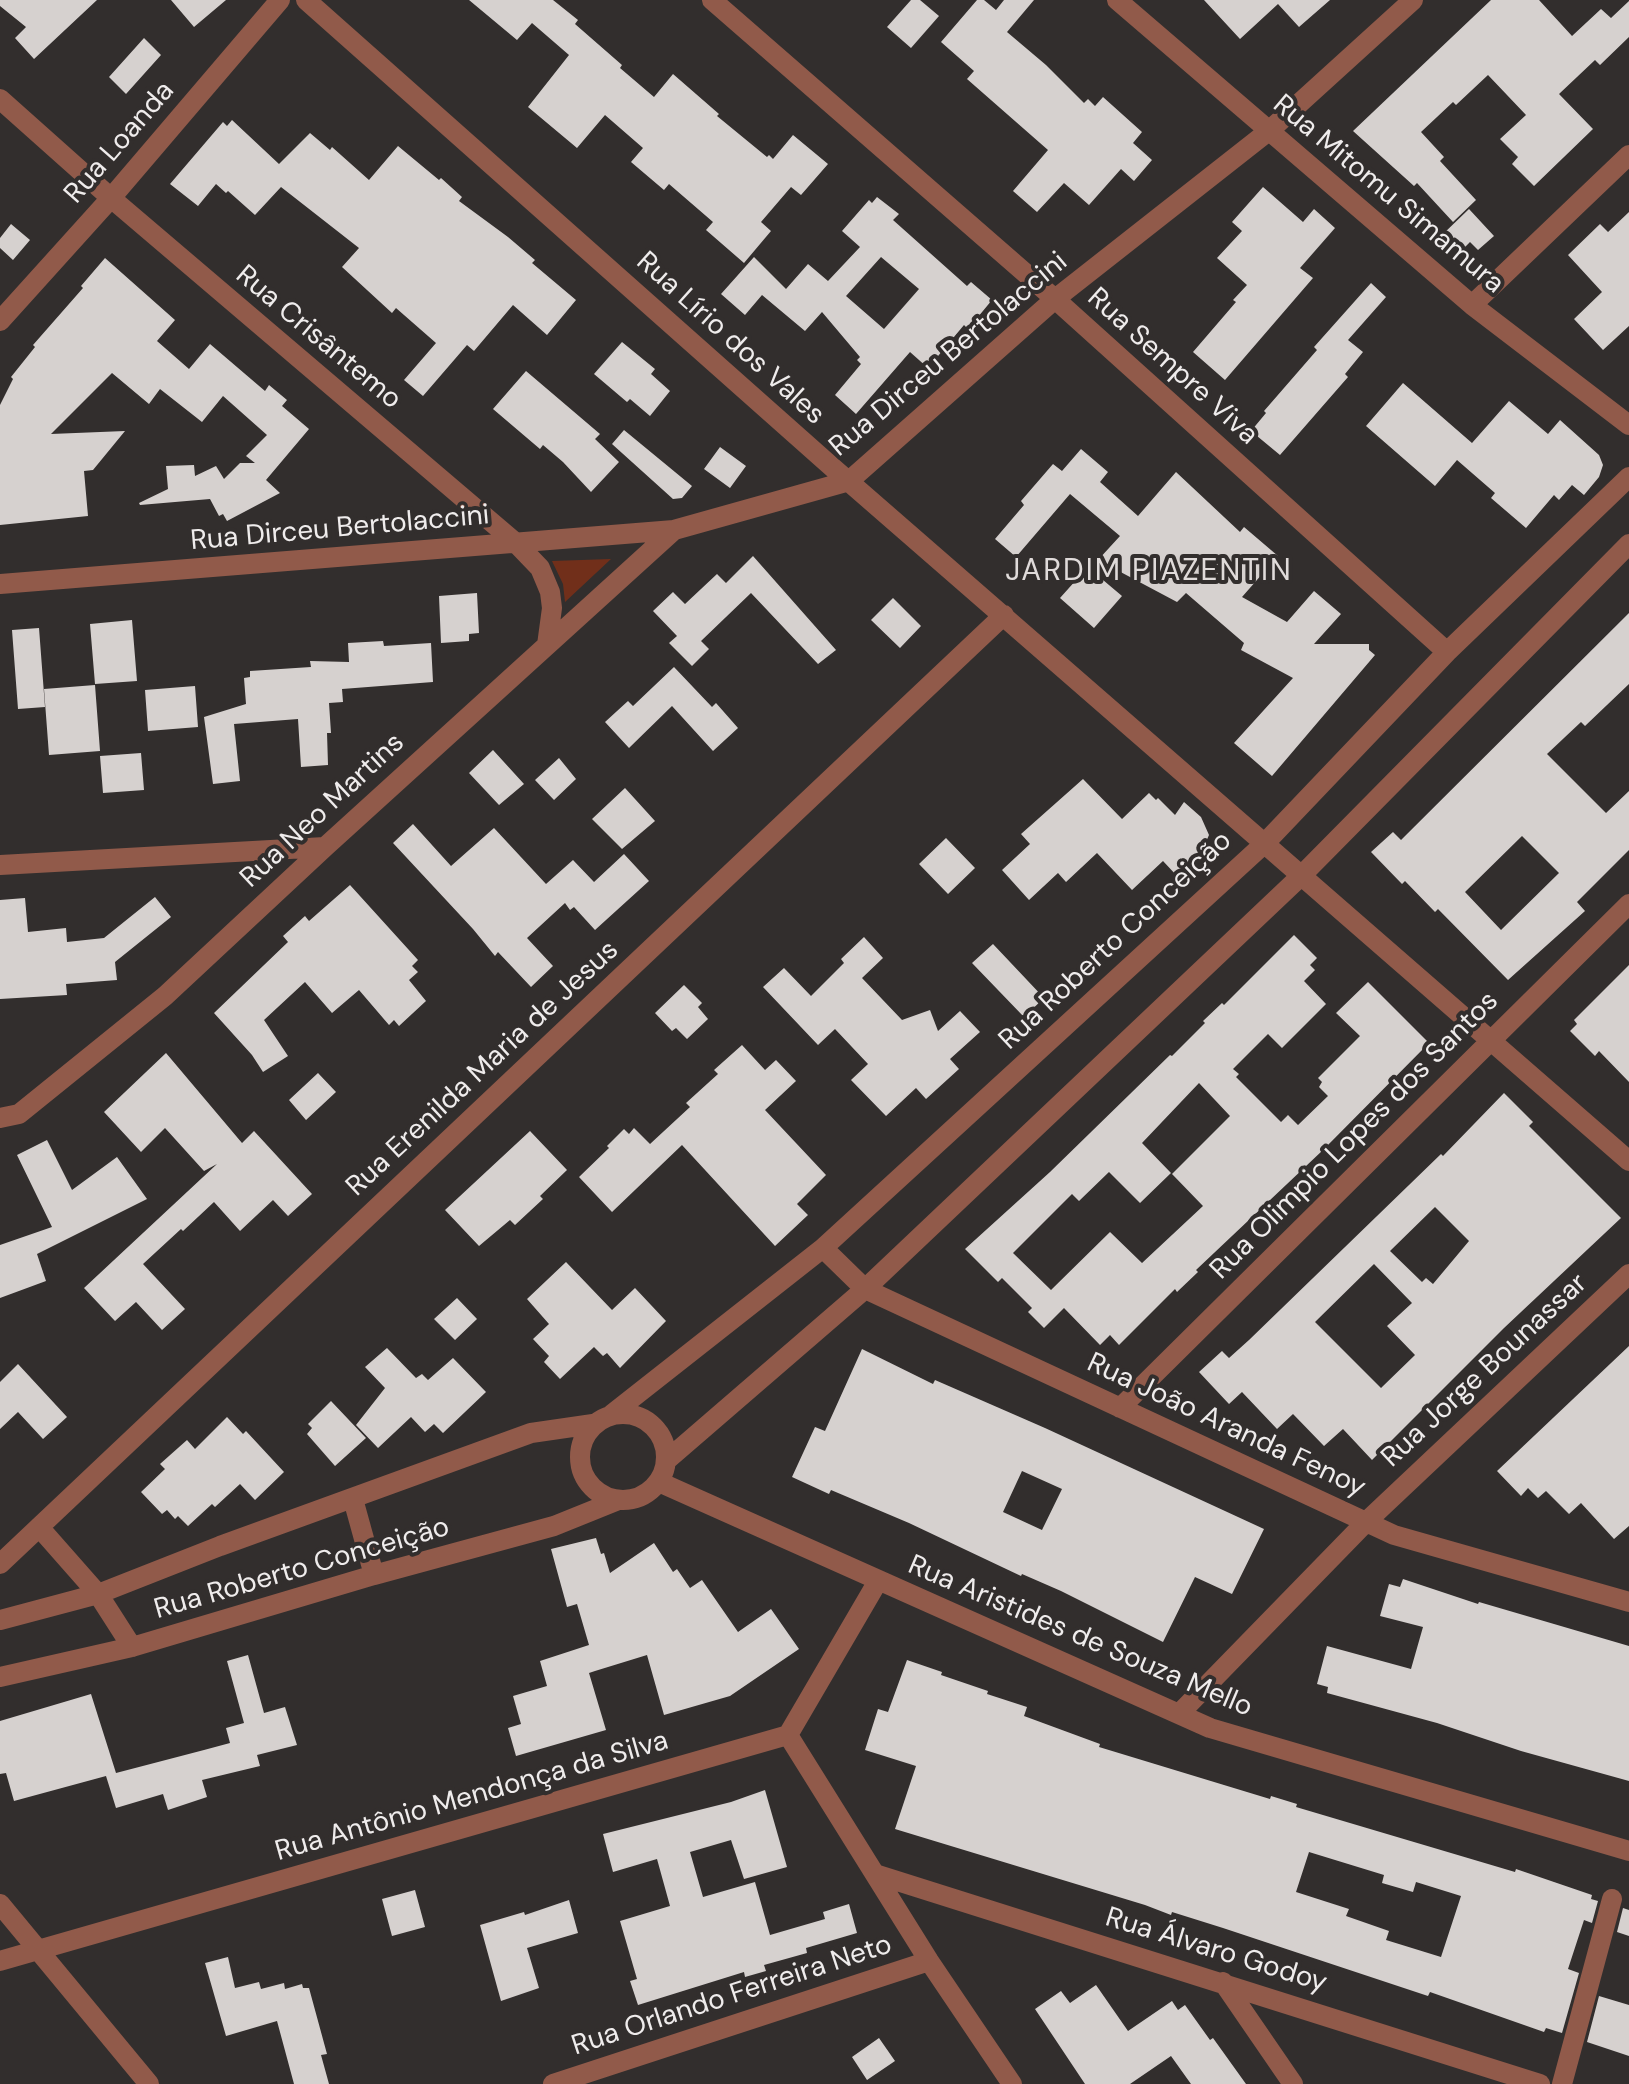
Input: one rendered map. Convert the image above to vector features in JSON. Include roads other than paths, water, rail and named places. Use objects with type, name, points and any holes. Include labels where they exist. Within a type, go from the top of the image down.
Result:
[{"type":"street","name":"Rua Loanda","points":[[0,321],[111,198],[280,0]]},
{"type":"street","name":"Rua Lírio dos Vales","points":[[306,0],[849,481],[1629,1161]]},
{"type":"street","name":"Rua Sempre Viva","points":[[712,0],[1055,299],[1447,652]]},
{"type":"street","name":"Rua Mitomu Simamura","points":[[1117,0],[1472,305],[1629,425]]},
{"type":"street","name":"Rua Dirceu Bertolaccini","points":[[0,584],[674,530],[849,481],[1055,299],[1270,130],[1413,0]]},
{"type":"street","name":"Rua Crisântemo","points":[[0,99],[111,198],[516,543],[540,568],[550,592],[552,608],[547,645]]},
{"type":"street","points":[[1472,305],[1629,155]]},
{"type":"street","name":"Rua Roberto Conceição","points":[[612,1414],[823,1248],[1265,843],[1447,652],[1629,477]]},
{"type":"street","name":"Rua Neo Martins","points":[[0,1118],[19,1114],[165,996],[674,530]]},
{"type":"street","points":[[667,1460],[662,1436],[647,1421],[629,1414],[612,1414],[593,1424],[579,1448],[580,1469],[591,1489],[616,1501],[641,1498],[659,1482],[667,1460],[865,1289],[1302,875],[1629,544]]},
{"type":"street","name":"Rua Erenilda Maria de Jesus","points":[[0,1564],[1004,615]]},
{"type":"street","points":[[0,865],[325,847]]},
{"type":"street","name":"Rua Olimpio Lopes dos Santos","points":[[1120,1408],[1629,904]]},
{"type":"street","name":"Rua João Aranda Fenoy","points":[[823,1248],[865,1289],[1394,1535],[1629,1602]]},
{"type":"street","name":"Rua Jorge Bounassar","points":[[1179,1714],[1366,1522],[1629,1274]]},
{"type":"street","name":"Rua Roberto Conceição","points":[[0,1620],[98,1594],[220,1546],[531,1433],[593,1424]]},
{"type":"street","name":"Rua Aristides de Souza Mello","points":[[659,1482],[1210,1728],[1629,1851]]},
{"type":"street","points":[[353,1499],[374,1575]]},
{"type":"street","name":"Rua Roberto Conceição","points":[[0,1677],[132,1647],[374,1575],[554,1526],[616,1501]]},
{"type":"street","points":[[39,1527],[98,1594],[132,1647]]},
{"type":"street","points":[[878,1581],[788,1735],[929,1961],[1012,2084]]},
{"type":"street","name":"Rua Antônio Mendonça da Silva","points":[[0,1961],[788,1735]]},
{"type":"street","name":"Rua Álvaro Godoy","points":[[875,1874],[1540,2084]]},
{"type":"street","points":[[1562,2084],[1612,1899]]},
{"type":"street","points":[[0,1904],[149,2084]]},
{"type":"street","name":"Rua Orlando Ferreira Neto","points":[[553,2084],[929,1961]]},
{"type":"street","points":[[1223,1982],[1293,2084]]},
{"type":"district","name":"JARDIM PIAZENTIN","points":[[1149,572]]}]
